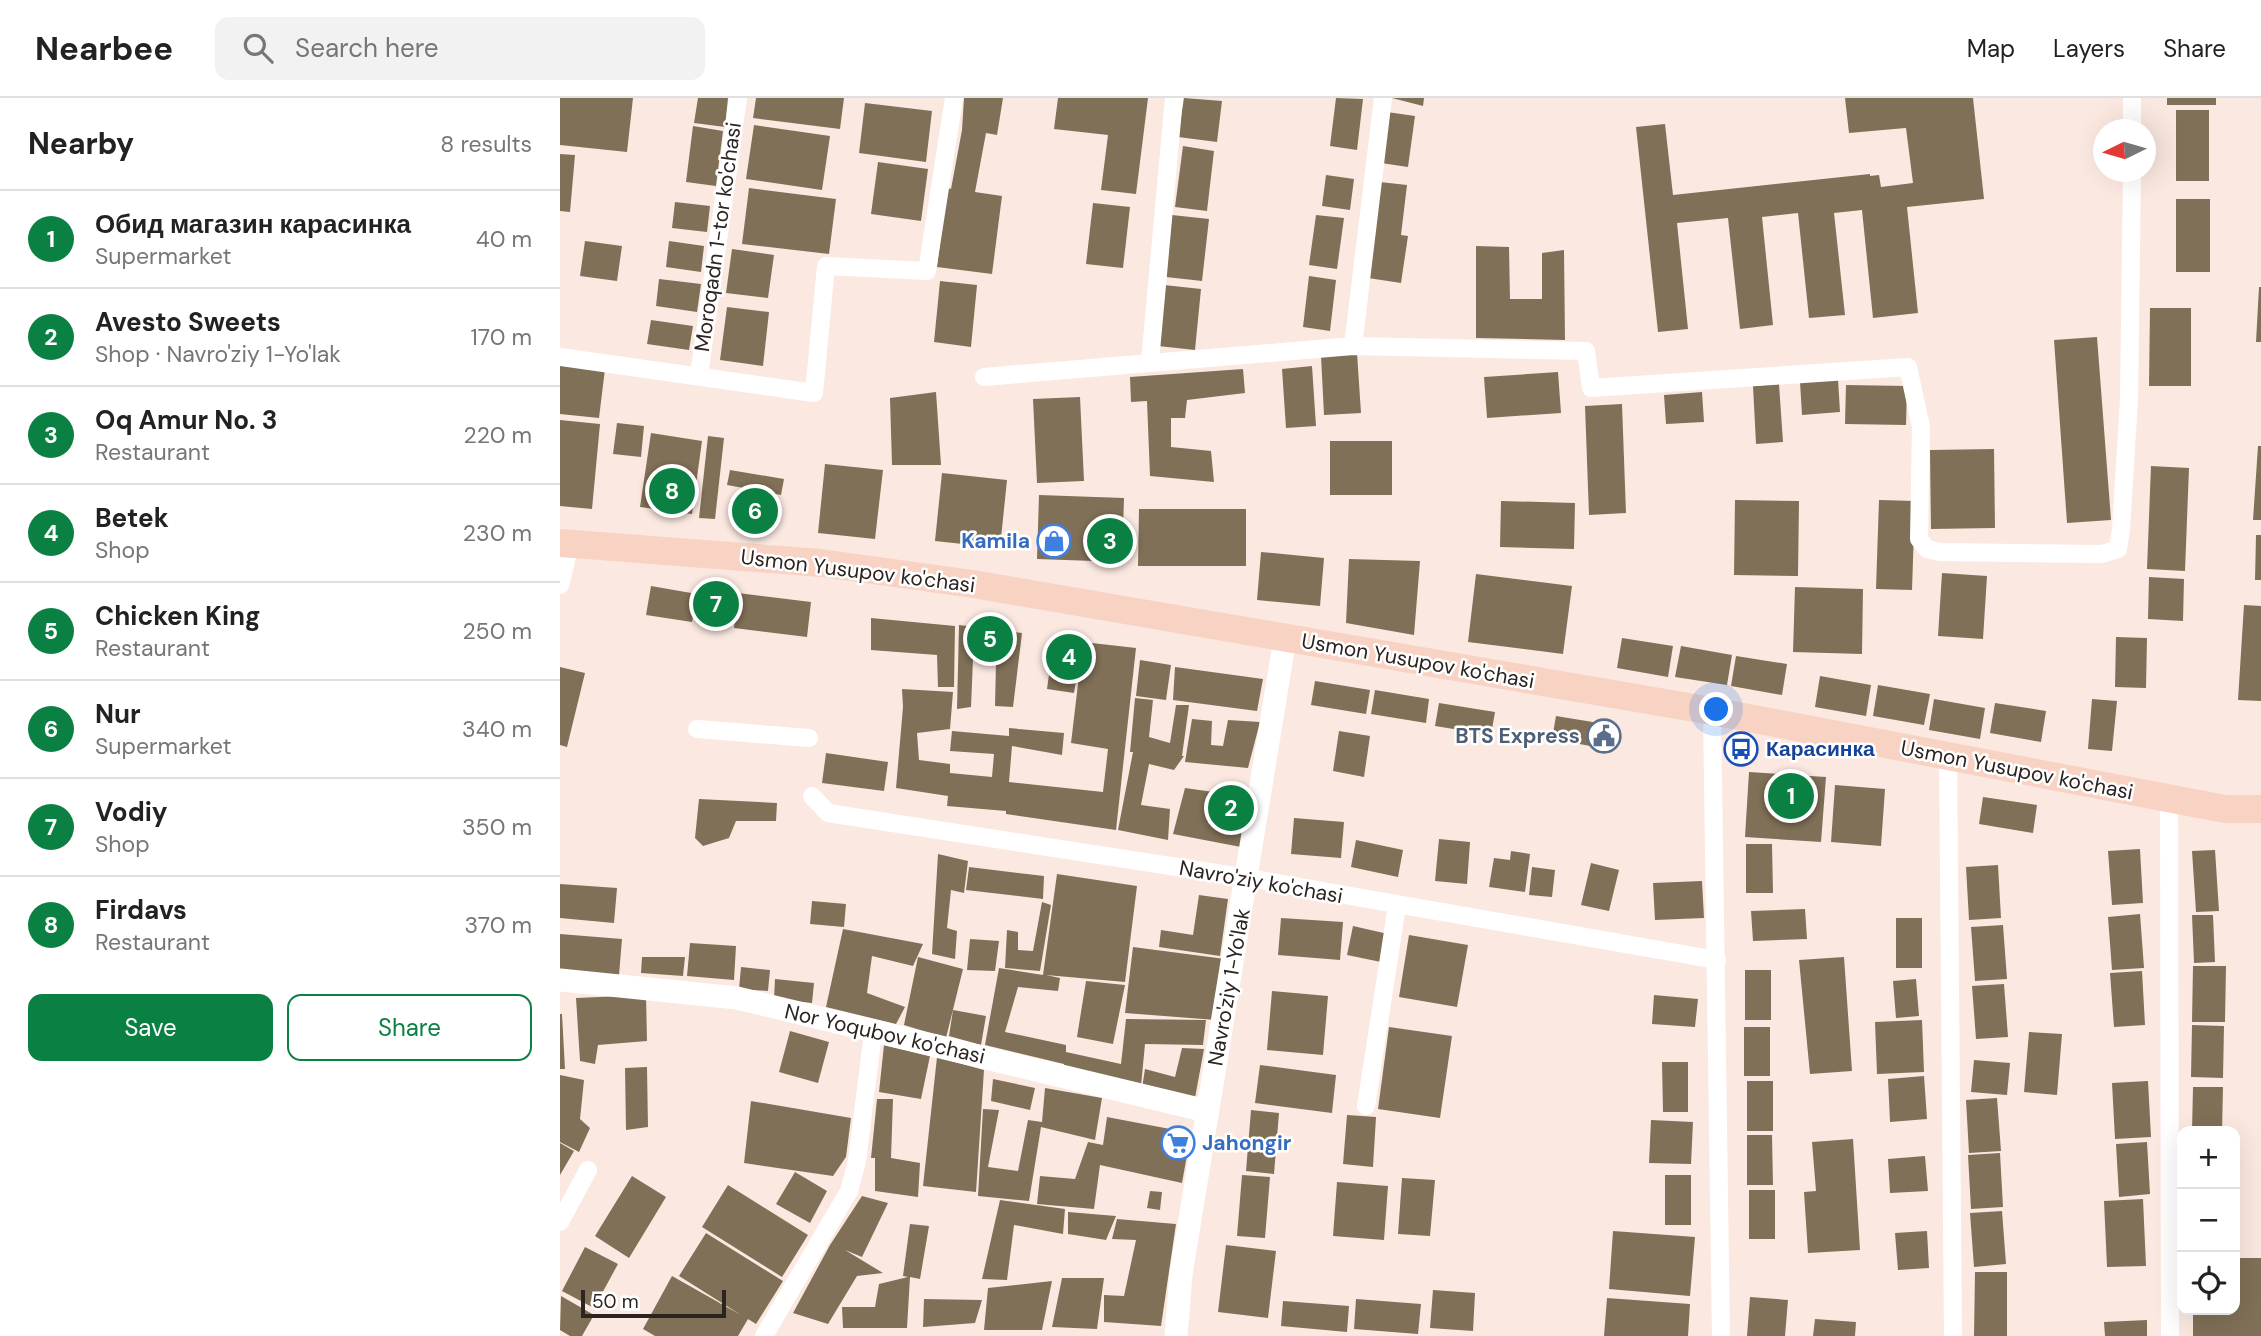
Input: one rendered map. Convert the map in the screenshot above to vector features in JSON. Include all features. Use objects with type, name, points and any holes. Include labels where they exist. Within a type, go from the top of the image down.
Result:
[{"type":"main road","name":"Usmon Yusupov ko'chasi","points":[[565,543],[821,562],[973,584],[1712,710],[2225,809],[2261,809]]},
{"type":"street","name":"Morоqadn 1-tor ko'chasi","points":[[698,375],[738,98]]},
{"type":"street","points":[[560,357],[814,393],[826,266],[927,271],[954,98]]},
{"type":"street","points":[[1150,362],[1174,98]]},
{"type":"street","points":[[1353,346],[1383,98]]},
{"type":"street","points":[[2132,98],[2132,119]]},
{"type":"street","points":[[984,377],[1353,346],[1586,351],[1591,388],[1908,367],[1921,427],[1919,539],[1927,549],[1940,552],[2102,554],[2118,549],[2122,530],[2129,399],[2132,182]]},
{"type":"street","points":[[560,585],[565,543]]},
{"type":"street","name":"Navro'ziy 1-Yo'lak","points":[[1176,1336],[1181,1274],[1248,878],[1285,638]]},
{"type":"street","points":[[1712,710],[1721,1336]]},
{"type":"street","points":[[697,729],[809,738]]},
{"type":"street","points":[[1948,756],[1953,1336]]},
{"type":"street","name":"Navro'ziy ko'chasi","points":[[812,796],[828,813],[1248,878],[1717,960]]},
{"type":"street","points":[[2169,799],[2170,1336]]},
{"type":"street","points":[[1366,1106],[1397,906]]},
{"type":"street","name":"Nor Yoqubov ko'chasi","points":[[560,980],[737,998],[873,1033],[1207,1111]]},
{"type":"street","points":[[764,1336],[849,1191],[857,1161],[873,1033]]},
{"type":"street","points":[[560,1222],[588,1170]]},
{"type":"building","points":[[560,98],[633,98],[627,152],[560,145]]},
{"type":"building","points":[[698,98],[728,98],[725,127],[694,123]]},
{"type":"building","points":[[756,98],[844,98],[840,129],[753,118]]},
{"type":"building","points":[[964,98],[1003,98],[997,135],[986,133],[975,192],[1002,196],[992,274],[937,267],[947,188],[951,189],[962,130]]},
{"type":"building","points":[[1058,98],[1148,98],[1136,194],[1101,190],[1108,135],[1054,129]]},
{"type":"building","points":[[1184,98],[1222,101],[1217,142],[1178,137]]},
{"type":"building","points":[[1336,98],[1363,99],[1357,150],[1330,146]]},
{"type":"building","points":[[1392,98],[1424,98],[1423,106]]},
{"type":"building","points":[[1845,98],[1973,98],[1984,199],[1907,207],[1918,313],[1873,318],[1862,210],[1834,213],[1845,315],[1809,318],[1798,213],[1762,217],[1773,325],[1740,329],[1728,218],[1677,223],[1688,329],[1658,332],[1636,127],[1665,124],[1673,195],[1870,174],[1879,175],[1881,187],[1913,183],[1906,128],[1849,133]]},
{"type":"building","points":[[2167,98],[2216,98],[2216,105],[2167,105]]},
{"type":"building","points":[[865,103],[932,111],[926,162],[859,153]]},
{"type":"building","points":[[2176,110],[2209,110],[2209,181],[2176,181]]},
{"type":"building","points":[[1387,112],[1415,116],[1408,167],[1381,163]]},
{"type":"building","points":[[754,125],[830,136],[822,190],[746,179]]},
{"type":"building","points":[[693,126],[723,131],[716,186],[686,182]]},
{"type":"building","points":[[1183,146],[1214,151],[1207,211],[1175,207]]},
{"type":"building","points":[[560,154],[575,155],[570,212],[560,211]]},
{"type":"building","points":[[878,162],[928,169],[921,221],[871,214]]},
{"type":"building","points":[[1326,175],[1354,179],[1350,210],[1322,206]]},
{"type":"building","points":[[1380,182],[1407,185],[1401,235],[1408,236],[1401,283],[1368,278]]},
{"type":"building","points":[[749,188],[836,199],[829,254],[742,244]]},
{"type":"building","points":[[2176,199],[2210,199],[2210,272],[2176,272]]},
{"type":"building","points":[[675,202],[710,206],[707,232],[672,228]]},
{"type":"building","points":[[1093,203],[1130,207],[1123,268],[1086,264]]},
{"type":"building","points":[[1172,215],[1209,219],[1202,281],[1166,277]]},
{"type":"building","points":[[1316,215],[1344,218],[1337,269],[1309,265]]},
{"type":"building","points":[[585,241],[622,246],[617,281],[580,276]]},
{"type":"building","points":[[669,241],[704,246],[701,272],[666,267]]},
{"type":"building","points":[[1476,246],[1509,247],[1510,299],[1542,299],[1542,253],[1564,250],[1565,340],[1476,338]]},
{"type":"building","points":[[732,249],[774,255],[768,298],[726,293]]},
{"type":"building","points":[[1309,276],[1336,280],[1330,331],[1303,327]]},
{"type":"building","points":[[659,279],[701,284],[697,312],[656,306]]},
{"type":"building","points":[[940,281],[977,285],[971,347],[934,342]]},
{"type":"building","points":[[1164,285],[1201,289],[1195,350],[1158,346]]},
{"type":"building","points":[[2259,287],[2261,342],[2256,342]]},
{"type":"building","points":[[727,307],[769,312],[763,366],[720,360]]},
{"type":"building","points":[[2150,308],[2191,308],[2191,386],[2149,386]]},
{"type":"building","points":[[651,320],[693,326],[689,350],[647,344]]},
{"type":"building","points":[[2097,337],[2111,520],[2067,523],[2054,340]]},
{"type":"building","points":[[1357,353],[1361,413],[1324,415],[1321,356]]},
{"type":"building","points":[[560,363],[605,369],[599,418],[560,414]]},
{"type":"building","points":[[1312,366],[1316,426],[1286,428],[1282,369]]},
{"type":"building","points":[[1243,369],[1245,393],[1187,400],[1185,418],[1171,418],[1171,447],[1211,451],[1214,482],[1150,476],[1147,401],[1131,402],[1130,377]]},
{"type":"building","points":[[1558,372],[1561,413],[1487,418],[1484,377]]},
{"type":"building","points":[[1838,379],[1840,412],[1802,415],[1800,382]]},
{"type":"building","points":[[1779,384],[1783,442],[1756,444],[1753,386]]},
{"type":"building","points":[[1846,385],[1907,386],[1906,425],[1845,424]]},
{"type":"building","points":[[936,392],[941,465],[892,465],[890,398]]},
{"type":"building","points":[[1702,392],[1704,422],[1666,424],[1664,395]]},
{"type":"building","points":[[1080,397],[1084,481],[1037,483],[1033,399]]},
{"type":"building","points":[[1622,404],[1626,513],[1589,515],[1585,406]]},
{"type":"building","points":[[560,420],[600,424],[592,509],[560,506]]},
{"type":"building","points":[[617,423],[644,426],[641,457],[613,454]]},
{"type":"building","points":[[651,433],[702,441],[692,514],[640,507]]},
{"type":"building","points":[[708,436],[724,438],[715,519],[699,518]]},
{"type":"building","points":[[1330,441],[1392,441],[1392,495],[1330,495]]},
{"type":"building","points":[[2258,446],[2261,446],[2261,520],[2253,520]]},
{"type":"building","points":[[1994,449],[1995,528],[1931,529],[1930,450]]},
{"type":"building","points":[[825,464],[883,470],[875,539],[818,533]]},
{"type":"building","points":[[2151,466],[2189,468],[2185,571],[2147,569]]},
{"type":"building","points":[[730,470],[784,479],[781,495],[727,485]]},
{"type":"building","points":[[942,473],[1007,480],[1000,548],[935,541]]},
{"type":"building","points":[[1039,495],[1124,498],[1122,562],[1037,559]]},
{"type":"building","points":[[1735,500],[1799,501],[1798,576],[1734,575]]},
{"type":"building","points":[[1879,500],[1915,501],[1912,590],[1876,589]]},
{"type":"building","points":[[1501,501],[1575,503],[1574,549],[1500,547]]},
{"type":"building","points":[[1139,509],[1246,509],[1246,566],[1138,566]]},
{"type":"building","points":[[2256,535],[2261,535],[2261,580],[2255,580]]},
{"type":"building","points":[[1261,552],[1324,558],[1320,606],[1257,600]]},
{"type":"building","points":[[1349,559],[1420,561],[1414,635],[1346,623]]},
{"type":"building","points":[[1942,573],[1987,576],[1983,639],[1938,636]]},
{"type":"building","points":[[1476,574],[1572,586],[1563,654],[1468,642]]},
{"type":"building","points":[[2149,577],[2184,579],[2183,621],[2148,619]]},
{"type":"building","points":[[651,586],[697,594],[692,622],[646,615]]},
{"type":"building","points":[[1795,587],[1863,589],[1862,654],[1793,652]]},
{"type":"building","points":[[704,590],[737,595],[732,624],[700,619]]},
{"type":"building","points":[[738,593],[811,602],[807,637],[734,628]]},
{"type":"building","points":[[2244,605],[2261,606],[2261,701],[2238,700]]},
{"type":"building","points":[[871,618],[955,626],[954,687],[938,687],[937,655],[871,650]]},
{"type":"building","points":[[959,625],[1022,633],[1013,707],[995,706],[996,662],[973,659],[971,707],[957,709]]},
{"type":"building","points":[[2116,637],[2147,638],[2146,688],[2115,687]]},
{"type":"building","points":[[1622,638],[1673,646],[1668,677],[1617,668]]},
{"type":"building","points":[[1054,639],[1082,642],[1074,693],[1047,689]]},
{"type":"building","points":[[1083,642],[1136,648],[1116,830],[1006,814],[1006,811],[947,806],[948,796],[896,788],[902,689],[953,692],[950,729],[917,733],[919,760],[950,764],[950,773],[992,777],[994,754],[950,751],[952,731],[1009,736],[1009,728],[1064,733],[1062,755],[1012,746],[1009,782],[1103,792],[1108,749],[1071,743]]},
{"type":"building","points":[[1681,646],[1732,655],[1727,685],[1675,677]]},
{"type":"building","points":[[1736,656],[1787,664],[1782,695],[1731,686]]},
{"type":"building","points":[[1140,660],[1171,665],[1166,700],[1136,696]]},
{"type":"building","points":[[560,667],[585,673],[567,747],[560,745]]},
{"type":"building","points":[[1175,667],[1263,679],[1257,711],[1173,700]]},
{"type":"building","points":[[1820,676],[1871,685],[1866,716],[1815,707]]},
{"type":"building","points":[[1315,681],[1370,690],[1366,714],[1311,705]]},
{"type":"building","points":[[1878,685],[1930,694],[1924,725],[1873,716]]},
{"type":"building","points":[[1375,690],[1429,699],[1426,723],[1371,714]]},
{"type":"building","points":[[1135,698],[1153,700],[1149,737],[1170,743],[1176,705],[1189,705],[1184,756],[1174,770],[1149,764],[1141,805],[1170,809],[1168,840],[1118,830],[1133,752],[1130,752]]},
{"type":"building","points":[[1934,699],[1985,708],[1980,739],[1929,730]]},
{"type":"building","points":[[2092,699],[2117,701],[2112,751],[2088,749]]},
{"type":"building","points":[[1439,703],[1495,712],[1491,735],[1435,726]]},
{"type":"building","points":[[1995,703],[2046,711],[2041,742],[1990,733]]},
{"type":"building","points":[[1556,716],[1611,725],[1607,749],[1552,739]]},
{"type":"building","points":[[1192,719],[1212,721],[1211,745],[1223,746],[1228,720],[1260,722],[1248,768],[1185,762]]},
{"type":"building","points":[[1339,731],[1370,736],[1364,777],[1333,771]]},
{"type":"building","points":[[826,753],[888,762],[884,791],[822,783]]},
{"type":"building","points":[[1749,772],[1826,777],[1821,842],[1745,837]]},
{"type":"building","points":[[1835,785],[1885,789],[1881,846],[1831,842]]},
{"type":"building","points":[[1185,788],[1249,797],[1241,847],[1173,834]]},
{"type":"building","points":[[1983,797],[2037,805],[2033,833],[1979,824]]},
{"type":"building","points":[[699,799],[777,803],[776,821],[736,821],[729,838],[703,846],[695,838]]},
{"type":"building","points":[[1294,818],[1344,822],[1341,858],[1291,854]]},
{"type":"building","points":[[1439,839],[1470,842],[1467,884],[1435,881]]},
{"type":"building","points":[[1356,840],[1403,850],[1398,877],[1351,867]]},
{"type":"building","points":[[1746,844],[1772,844],[1773,893],[1746,893]]},
{"type":"building","points":[[2140,849],[2143,903],[2112,905],[2108,851]]},
{"type":"building","points":[[2215,850],[2219,911],[2196,912],[2192,851]]},
{"type":"building","points":[[1511,851],[1530,854],[1525,892],[1489,887],[1494,858],[1510,860]]},
{"type":"building","points":[[938,854],[968,861],[964,893],[951,890],[947,928],[957,931],[955,959],[932,954]]},
{"type":"building","points":[[1591,863],[1619,870],[1609,911],[1581,905]]},
{"type":"building","points":[[1998,865],[2001,918],[1969,920],[1966,867]]},
{"type":"building","points":[[969,867],[1044,876],[1043,899],[966,890]]},
{"type":"building","points":[[1532,867],[1555,870],[1552,897],[1529,895]]},
{"type":"building","points":[[1057,874],[1137,886],[1125,982],[1046,975],[1060,978],[1058,991],[1018,987],[1005,1032],[1066,1045],[1066,1052],[1121,1064],[1126,1019],[1206,1020],[1203,1045],[1145,1044],[1141,1086],[1064,1069],[1064,1064],[985,1045],[999,968],[1043,975]]},
{"type":"building","points":[[1702,881],[1704,918],[1655,920],[1653,883]]},
{"type":"building","points":[[560,884],[617,888],[614,923],[560,918]]},
{"type":"building","points":[[1199,895],[1228,899],[1220,956],[1159,947],[1161,930],[1193,935]]},
{"type":"building","points":[[812,901],[846,904],[844,927],[810,924]]},
{"type":"building","points":[[1042,902],[1051,905],[1040,971],[1005,968],[1007,930],[1018,932],[1018,950],[1033,951]]},
{"type":"building","points":[[1805,909],[1807,939],[1753,941],[1751,911]]},
{"type":"building","points":[[2140,914],[2144,968],[2112,970],[2108,917]]},
{"type":"building","points":[[2192,915],[2213,915],[2215,962],[2194,963]]},
{"type":"building","points":[[1281,918],[1343,922],[1340,960],[1278,955]]},
{"type":"building","points":[[1896,918],[1922,918],[1922,968],[1896,968]]},
{"type":"building","points":[[2003,925],[2007,979],[1975,981],[1971,927]]},
{"type":"building","points":[[1353,926],[1388,934],[1381,962],[1347,955]]},
{"type":"building","points":[[843,929],[923,944],[913,966],[872,956],[867,993],[905,1007],[896,1024],[826,1007]]},
{"type":"building","points":[[560,934],[622,939],[619,975],[560,971]]},
{"type":"building","points":[[1409,935],[1468,945],[1457,1007],[1399,997]]},
{"type":"building","points":[[970,939],[999,941],[995,971],[967,970]]},
{"type":"building","points":[[690,943],[736,946],[734,980],[687,976]]},
{"type":"building","points":[[1133,947],[1225,959],[1216,1020],[1125,1013]]},
{"type":"building","points":[[642,957],[685,957],[683,976],[641,973]]},
{"type":"building","points":[[918,957],[963,969],[946,1038],[904,1025]]},
{"type":"building","points":[[1844,957],[1852,1071],[1810,1074],[1799,960]]},
{"type":"building","points":[[2193,966],[2226,966],[2225,1022],[2192,1022]]},
{"type":"building","points":[[741,967],[770,970],[768,991],[739,989]]},
{"type":"building","points":[[1745,970],[1771,970],[1771,1020],[1745,1020]]},
{"type":"building","points":[[2142,971],[2145,1025],[2114,1027],[2110,973]]},
{"type":"building","points":[[775,979],[814,983],[812,1003],[774,999]]},
{"type":"building","points":[[1916,979],[1919,1016],[1896,1018],[1893,981]]},
{"type":"building","points":[[1086,981],[1125,985],[1113,1044],[1077,1037]]},
{"type":"building","points":[[2004,984],[2008,1037],[1976,1039],[1972,986]]},
{"type":"building","points":[[1272,991],[1328,996],[1323,1055],[1267,1050]]},
{"type":"building","points":[[646,995],[647,1041],[598,1045],[595,1064],[580,1061],[576,998]]},
{"type":"building","points":[[1654,995],[1698,999],[1695,1027],[1652,1024]]},
{"type":"building","points":[[953,1010],[986,1016],[981,1045],[949,1036]]},
{"type":"building","points":[[562,1014],[565,1069],[560,1069]]},
{"type":"building","points":[[1922,1020],[1924,1072],[1877,1074],[1875,1022]]},
{"type":"building","points":[[2192,1025],[2224,1026],[2223,1078],[2191,1077]]},
{"type":"building","points":[[1389,1027],[1452,1036],[1440,1118],[1378,1109]]},
{"type":"building","points":[[1744,1027],[1770,1027],[1770,1076],[1744,1076]]},
{"type":"building","points":[[790,1031],[829,1042],[818,1083],[779,1072]]},
{"type":"building","points":[[2029,1032],[2062,1034],[2057,1095],[2024,1092]]},
{"type":"building","points":[[884,1045],[930,1056],[921,1099],[879,1092]]},
{"type":"building","points":[[1182,1048],[1204,1049],[1195,1098],[1142,1088],[1145,1069],[1175,1077]]},
{"type":"building","points":[[937,1057],[984,1070],[976,1192],[923,1186]]},
{"type":"building","points":[[1974,1060],[2010,1063],[2007,1095],[1971,1092]]},
{"type":"building","points":[[1662,1062],[1688,1062],[1688,1112],[1663,1112]]},
{"type":"building","points":[[1260,1065],[1336,1075],[1332,1113],[1255,1103]]},
{"type":"building","points":[[647,1067],[648,1127],[626,1130],[625,1068]]},
{"type":"building","points":[[560,1075],[584,1080],[580,1119],[590,1128],[579,1152],[560,1142]]},
{"type":"building","points":[[1924,1076],[1927,1119],[1890,1122],[1888,1079]]},
{"type":"building","points":[[993,1079],[1035,1088],[1030,1110],[991,1101]]},
{"type":"building","points":[[1747,1081],[1773,1081],[1773,1131],[1747,1131]]},
{"type":"building","points":[[2148,1081],[2151,1137],[2115,1139],[2112,1083]]},
{"type":"building","points":[[2193,1087],[2223,1087],[2222,1126],[2192,1126]]},
{"type":"building","points":[[1045,1088],[1102,1098],[1095,1140],[1041,1127],[1029,1201],[978,1196],[983,1109],[999,1110],[988,1167],[1018,1171],[1028,1120],[1042,1122]]},
{"type":"building","points":[[1997,1098],[2001,1151],[1969,1153],[1966,1100]]},
{"type":"building","points":[[877,1099],[893,1099],[891,1158],[920,1163],[918,1197],[875,1191],[875,1158],[871,1158]]},
{"type":"building","points":[[751,1101],[851,1118],[846,1157],[833,1176],[744,1163]]},
{"type":"building","points":[[1251,1110],[1279,1113],[1274,1174],[1246,1171]]},
{"type":"building","points":[[1347,1115],[1376,1117],[1373,1167],[1343,1164]]},
{"type":"building","points":[[1107,1117],[1191,1133],[1182,1183],[1100,1165],[1094,1209],[1037,1204],[1040,1176],[1075,1179],[1088,1142],[1103,1145]]},
{"type":"building","points":[[1651,1120],[1693,1122],[1691,1164],[1649,1163]]},
{"type":"building","points":[[1747,1135],[1772,1135],[1773,1185],[1747,1185]]},
{"type":"building","points":[[1853,1139],[1860,1250],[1808,1253],[1804,1192],[1816,1191],[1812,1142]]},
{"type":"building","points":[[2147,1142],[2150,1194],[2119,1197],[2116,1144]]},
{"type":"building","points":[[560,1143],[574,1151],[560,1175]]},
{"type":"building","points":[[2000,1153],[2003,1207],[1971,1209],[1968,1155]]},
{"type":"building","points":[[1925,1156],[1928,1191],[1890,1193],[1888,1159]]},
{"type":"building","points":[[795,1172],[827,1191],[810,1223],[776,1204]]},
{"type":"building","points":[[1242,1175],[1270,1177],[1265,1238],[1237,1236]]},
{"type":"building","points":[[1665,1175],[1691,1175],[1691,1225],[1665,1225]]},
{"type":"building","points":[[632,1176],[666,1197],[629,1258],[595,1236]]},
{"type":"building","points":[[1402,1178],[1435,1180],[1430,1236],[1398,1234]]},
{"type":"building","points":[[1337,1182],[1388,1186],[1384,1240],[1333,1236]]},
{"type":"building","points":[[728,1185],[808,1235],[782,1277],[702,1227]]},
{"type":"building","points":[[1749,1190],[1775,1190],[1775,1239],[1749,1239]]},
{"type":"building","points":[[1150,1191],[1162,1192],[1160,1210],[1147,1208]]},
{"type":"building","points":[[862,1196],[888,1203],[862,1257],[845,1250],[883,1273],[857,1276],[828,1324],[793,1313],[830,1245]]},
{"type":"building","points":[[2143,1199],[2146,1266],[2107,1267],[2104,1201]]},
{"type":"building","points":[[1000,1200],[1065,1209],[1063,1234],[1014,1225],[1007,1280],[982,1279]]},
{"type":"building","points":[[2002,1211],[2006,1264],[1974,1267],[1970,1213]]},
{"type":"building","points":[[1068,1212],[1116,1216],[1106,1240],[1068,1234]]},
{"type":"building","points":[[1117,1219],[1176,1224],[1161,1326],[1104,1322],[1104,1295],[1124,1296],[1136,1240],[1112,1239]]},
{"type":"building","points":[[910,1224],[929,1226],[920,1279],[910,1277],[907,1328],[843,1328],[842,1307],[875,1307],[879,1284],[908,1277],[903,1276]]},
{"type":"building","points":[[1613,1231],[1695,1237],[1690,1296],[1609,1289]]},
{"type":"building","points":[[1927,1231],[1929,1268],[1898,1270],[1895,1233]]},
{"type":"building","points":[[706,1233],[783,1281],[756,1324],[748,1319],[738,1336],[655,1336],[643,1329],[672,1276],[741,1315],[679,1276]]},
{"type":"building","points":[[1226,1245],[1276,1251],[1268,1318],[1218,1312]]},
{"type":"building","points":[[585,1247],[618,1264],[594,1308],[562,1291]]},
{"type":"building","points":[[2240,1258],[2261,1258],[2261,1336],[2193,1336],[2193,1315],[2240,1315]]},
{"type":"building","points":[[1975,1272],[2007,1272],[2007,1336],[1974,1336]]},
{"type":"building","points":[[1062,1278],[1104,1278],[1097,1329],[1052,1327]]},
{"type":"building","points":[[1052,1281],[1042,1330],[984,1330],[988,1288]]},
{"type":"building","points":[[1433,1290],[1475,1293],[1473,1331],[1430,1328]]},
{"type":"building","points":[[561,1296],[594,1315],[582,1336],[570,1336],[560,1330]]},
{"type":"building","points":[[1750,1297],[1788,1300],[1785,1336],[1747,1336]]},
{"type":"building","points":[[1607,1298],[1690,1304],[1688,1336],[1604,1336]]},
{"type":"building","points":[[924,1299],[982,1300],[975,1323],[923,1327]]},
{"type":"building","points":[[1356,1299],[1421,1304],[1418,1334],[1354,1329]]},
{"type":"building","points":[[1283,1301],[1349,1306],[1347,1332],[1281,1326]]},
{"type":"building","points":[[1815,1319],[1856,1322],[1855,1336],[1813,1336]]},
{"type":"building","points":[[2147,1320],[2147,1336],[2105,1336],[2104,1322]]},
{"type":"place","name":"Firdavs","points":[[672,491]]},
{"type":"place","name":"Nur","points":[[755,511]]},
{"type":"place","name":"Kamila","points":[[1054,541]]},
{"type":"place","name":"Oq Amur No. 3","points":[[1110,541]]},
{"type":"place","name":"Vodiy","points":[[716,604]]},
{"type":"place","name":"Chicken King","points":[[990,639]]},
{"type":"place","name":"Betek","points":[[1069,657]]},
{"type":"place","name":"BTS Express","points":[[1604,736]]},
{"type":"place","name":"Карасинка","points":[[1741,749]]},
{"type":"place","name":"Обид магазин карасинка","points":[[1791,796]]},
{"type":"place","name":"Avesto Sweets","points":[[1231,808]]},
{"type":"place","name":"Jahongir","points":[[1178,1143]]}]
